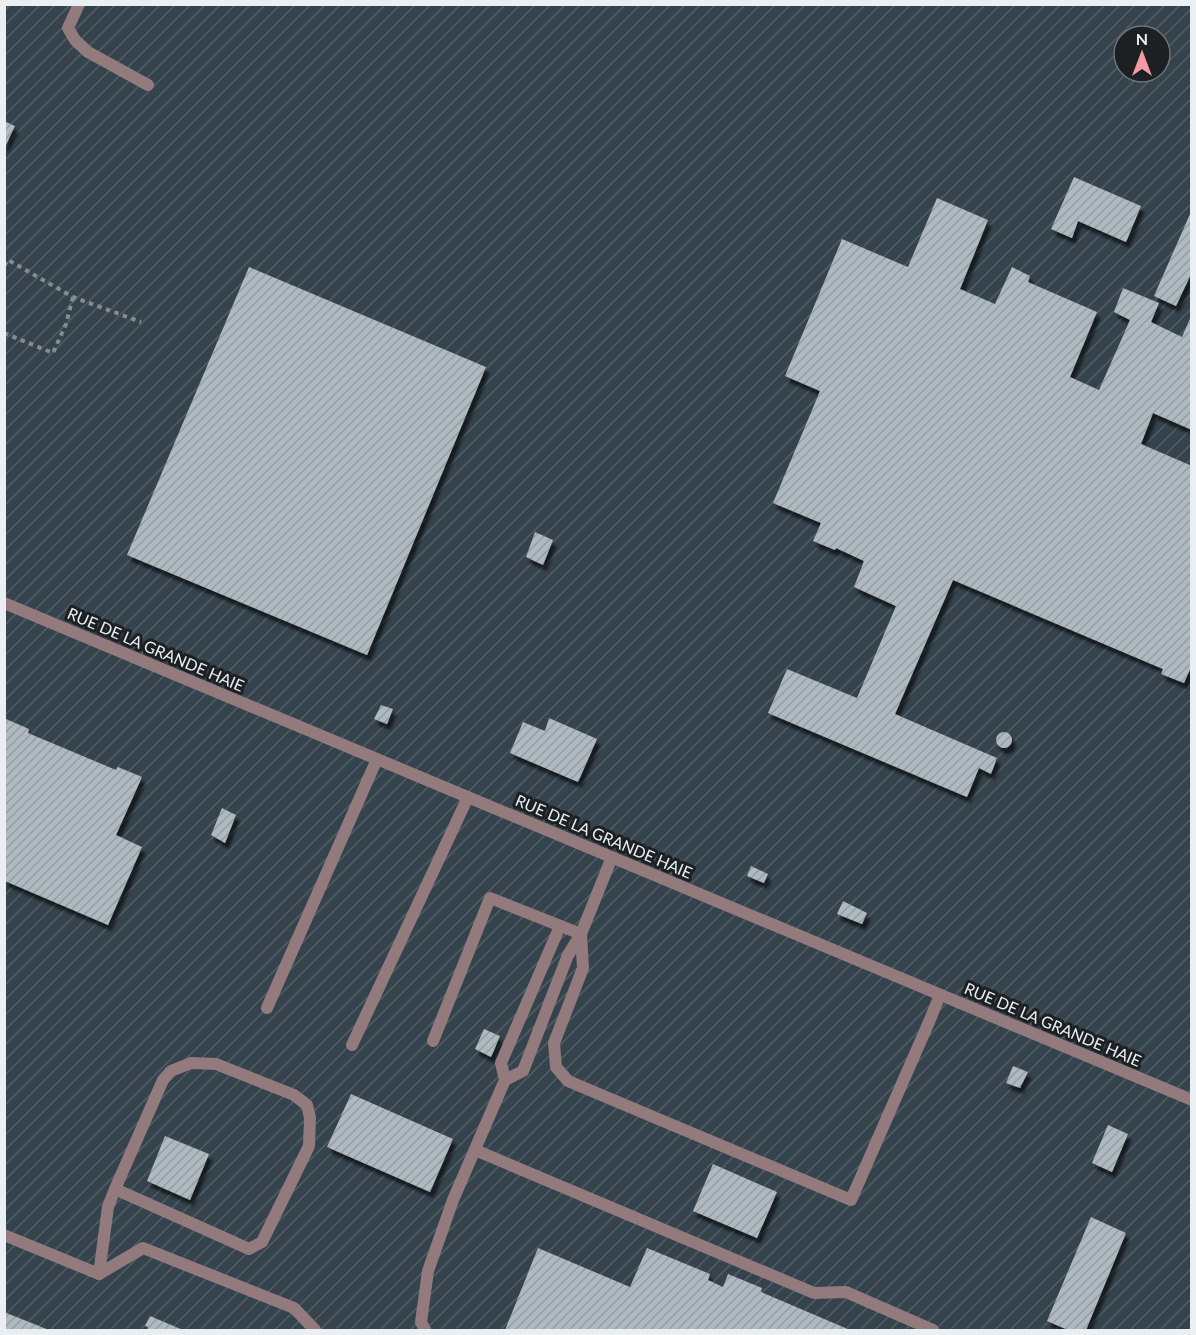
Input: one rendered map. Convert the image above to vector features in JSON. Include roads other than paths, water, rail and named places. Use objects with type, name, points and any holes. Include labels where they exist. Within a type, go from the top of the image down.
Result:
[{"type":"street","points":[[79,4],[68,28],[75,40],[88,52],[148,85]]},
{"type":"street","name":"RUE DE LA GRANDE HAIE","points":[[4,603],[1191,1100]]},
{"type":"street","points":[[267,1008],[377,759]]},
{"type":"street","points":[[352,1045],[468,797]]},
{"type":"street","points":[[505,1080],[523,1071],[568,955],[581,934],[612,857]]},
{"type":"street","points":[[433,1041],[490,898],[581,934]]},
{"type":"street","points":[[425,1330],[421,1322],[428,1271],[453,1200],[505,1080],[501,1063],[560,926]]},
{"type":"street","points":[[581,934],[583,968],[554,1043],[556,1067],[568,1081],[851,1200],[940,995]]},
{"type":"street","points":[[99,1274],[108,1207],[115,1189],[163,1080],[171,1071],[191,1063],[216,1064],[294,1095],[307,1105],[310,1119],[309,1146],[262,1242],[249,1249],[115,1189]]},
{"type":"street","points":[[475,1150],[814,1293],[846,1292],[933,1330]]},
{"type":"street","points":[[4,1235],[99,1274]]},
{"type":"street","points":[[99,1274],[143,1248],[294,1308],[315,1330]]}]
